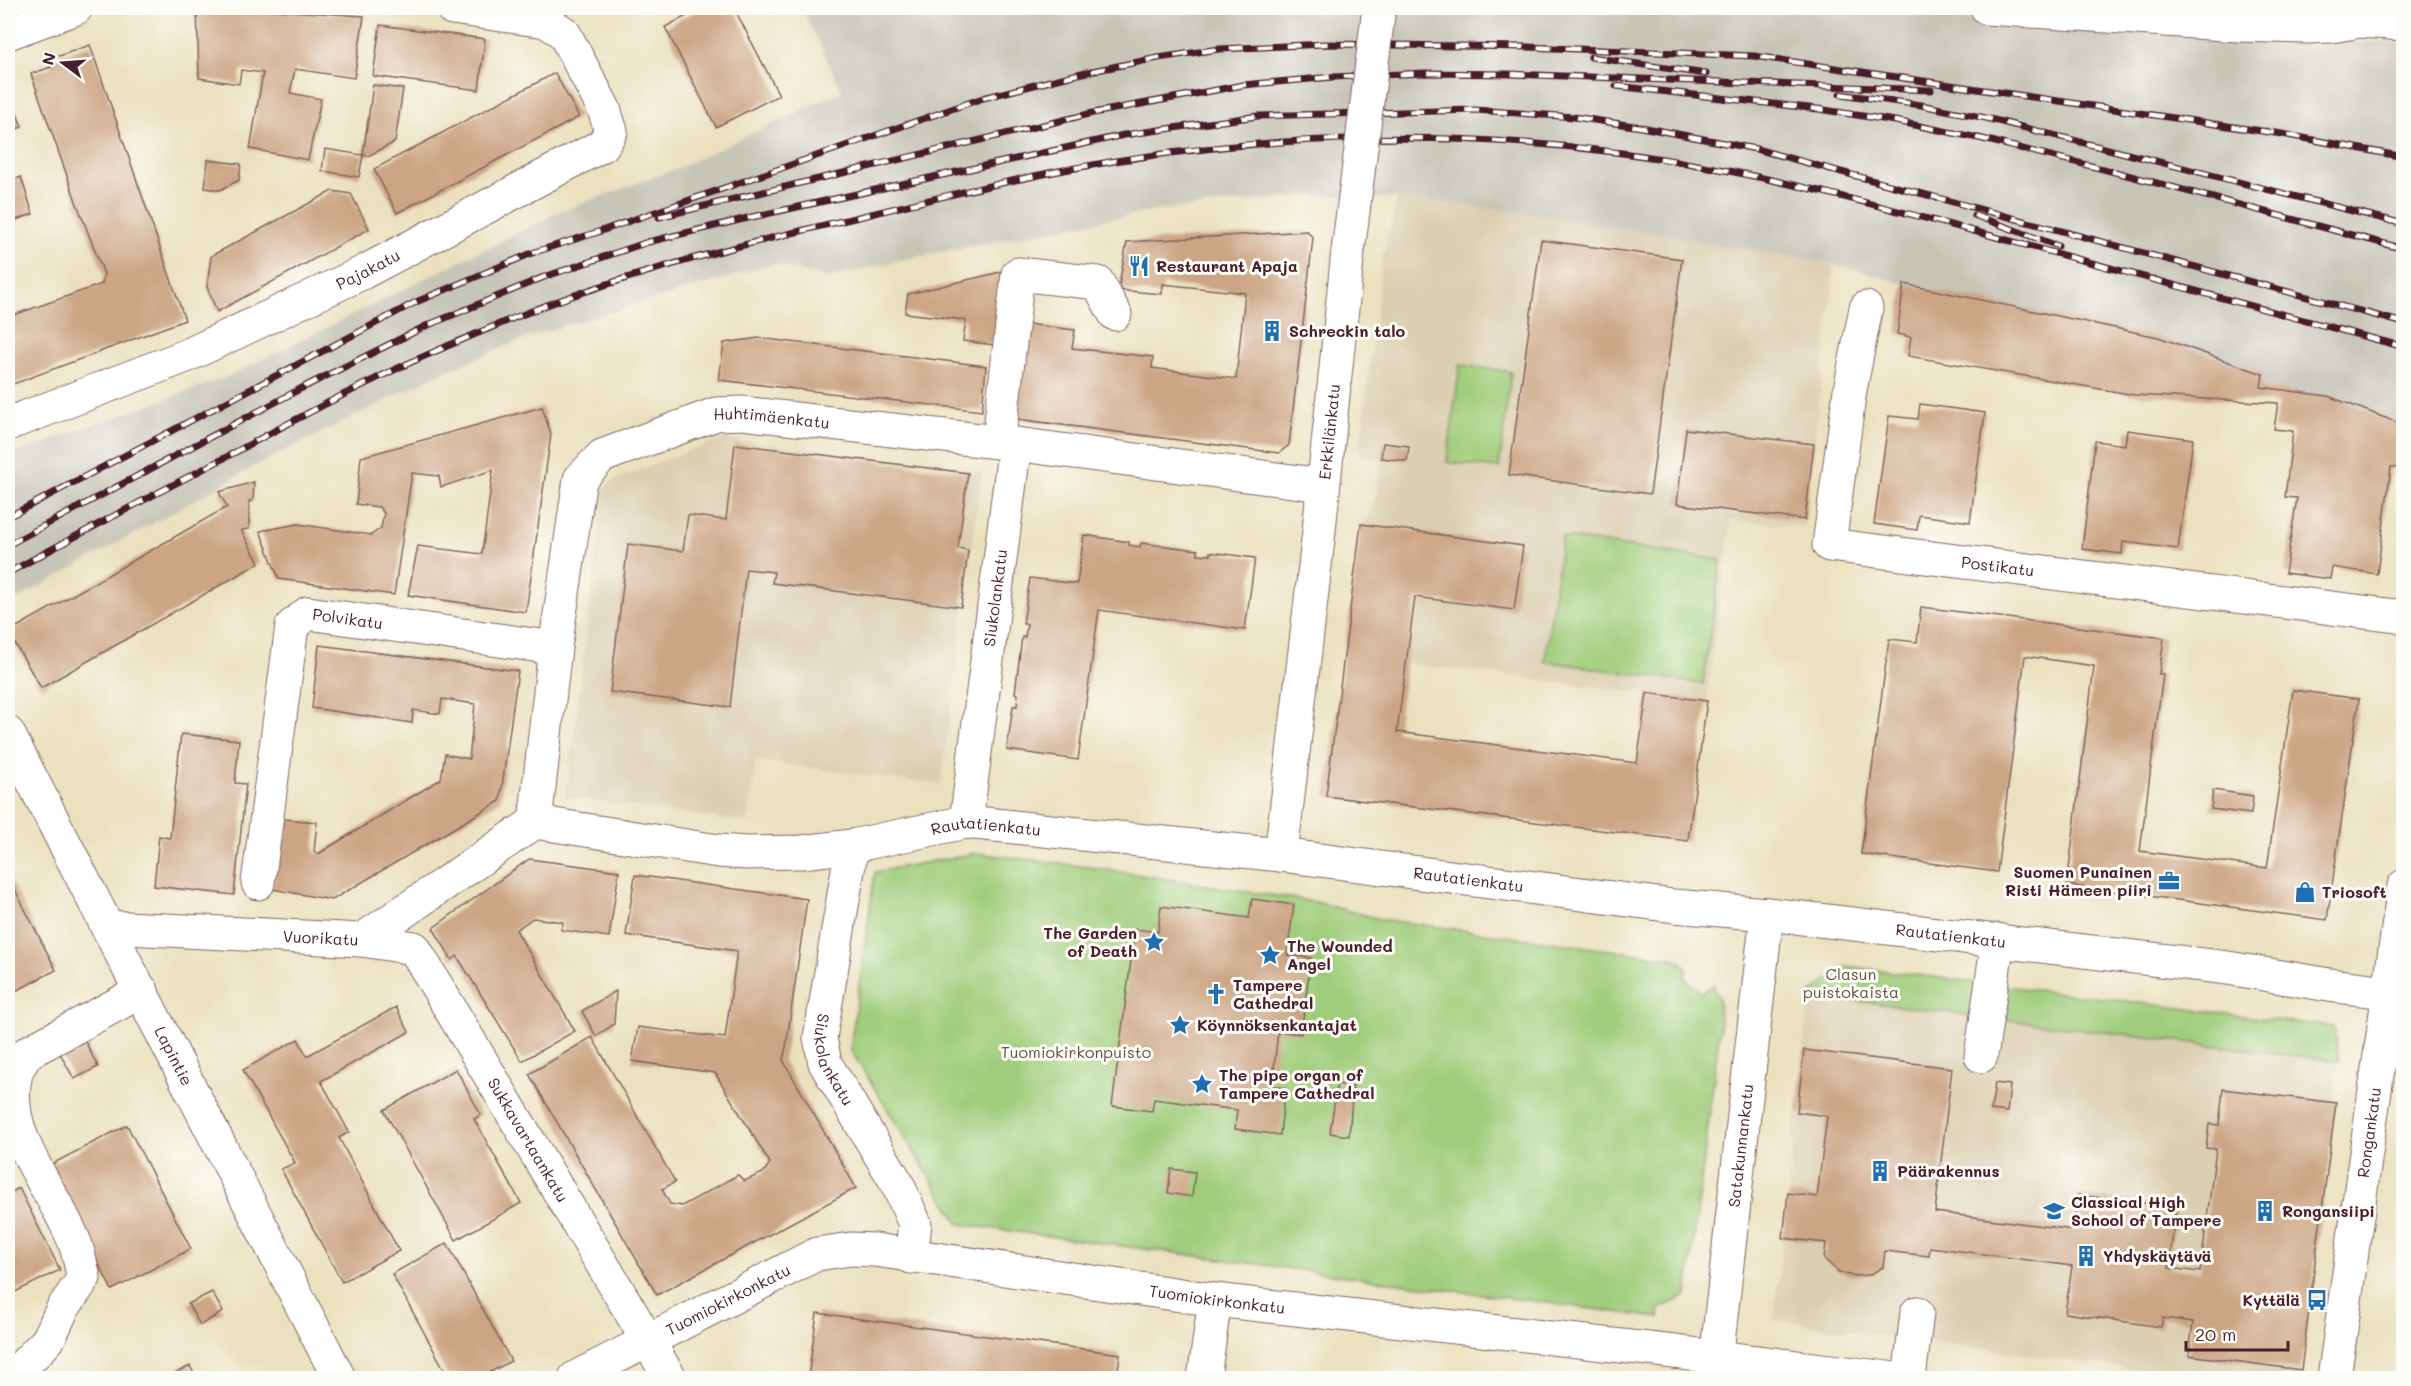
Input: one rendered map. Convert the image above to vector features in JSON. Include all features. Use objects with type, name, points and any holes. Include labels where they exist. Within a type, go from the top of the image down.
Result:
[{"type":"street","points":[[8,33],[76,8]]},
{"type":"street","name":"Pajakatu","points":[[8,424],[196,352],[362,273],[603,145],[611,131],[604,109],[564,33],[546,21],[452,8]]},
{"type":"street","name":"Erkkilänkatu","points":[[1281,855],[1318,540],[1348,251],[1379,8]]},
{"type":"street","points":[[1987,8],[2239,25],[2307,27],[2332,26],[2348,14],[2403,24]]},
{"type":"street","name":"Siukolankatu","points":[[966,822],[1008,432],[1018,274],[1098,283],[1115,314]]},
{"type":"street","name":"Postikatu","points":[[1866,308],[1850,390],[1828,545],[2403,616]]},
{"type":"street","name":"Huhtimäenkatu","points":[[535,822],[555,648],[580,479],[602,456],[716,414],[742,412],[1008,432],[1322,485]]},
{"type":"street","name":"Polvikatu","points":[[258,883],[292,626],[308,614],[555,648]]},
{"type":"street","name":"Lapintie","points":[[8,733],[339,1378]]},
{"type":"street","name":"Rautatienkatu","points":[[535,822],[738,853],[802,852],[852,846],[966,822],[1281,855],[1674,906],[1998,940],[2228,968],[2329,985],[2396,993]]},
{"type":"street","name":"Vuorikatu","points":[[107,927],[362,940],[535,822]]},
{"type":"street","name":"Siukolankatu","points":[[852,846],[820,1038],[825,1063],[897,1183],[915,1224],[911,1257]]},
{"type":"street","name":"Rongankatu","points":[[2334,1378],[2345,1288],[2396,993],[2403,886]]},
{"type":"street","name":"Satakunnankatu","points":[[1715,1368],[1767,914]]},
{"type":"street","name":"Sukkavartaankatu","points":[[362,940],[414,948],[670,1378]]},
{"type":"street","points":[[1981,1056],[1998,940]]},
{"type":"street","points":[[10,1378],[48,1340],[63,1308],[84,1278],[75,1244],[21,1137],[14,1100],[16,1071],[27,1053],[142,992]]},
{"type":"street","name":"Tuomiokirkonkatu","points":[[575,1378],[817,1254],[851,1248],[1715,1368],[1888,1378]]},
{"type":"street","points":[[1204,1378],[1215,1300]]},
{"type":"street","points":[[1909,1378],[1917,1313]]},
{"type":"shaded area","points":[[802,8],[1906,8],[1985,22],[2403,43],[2403,425],[2328,396],[2261,387],[2263,374],[2158,337],[1904,284],[1835,264],[1536,214],[1397,198],[1310,195],[1152,211],[901,260],[827,278],[773,264],[530,336],[439,374],[270,458],[8,604],[8,456],[229,376],[559,212],[676,169],[842,91]]},
{"type":"shaded area","points":[[1397,198],[1536,214],[1835,264],[1804,528],[1731,520],[1707,701],[1343,655],[1361,524],[1373,511],[1381,459],[1359,456],[1382,260]]},
{"type":"shaded area","points":[[723,438],[982,472],[941,785],[756,761],[748,823],[566,797],[604,489],[613,480]]},
{"type":"shaded area","name":"Classical High School of Tampere","points":[[1809,995],[2339,1061],[2301,1378],[2194,1378],[1774,1320]]},
{"type":"green space","points":[[1460,365],[1511,372],[1499,468],[1447,462]]},
{"type":"green space","points":[[1562,537],[1721,560],[1703,684],[1545,661]]},
{"type":"green space","name":"Tuomiokirkonpuisto","points":[[976,853],[1096,868],[1315,902],[1380,919],[1676,959],[1687,970],[1684,978],[1702,993],[1713,985],[1719,998],[1720,1028],[1687,1295],[1660,1309],[1659,1318],[959,1224],[850,1049],[875,872]]},
{"type":"green space","name":"Clasun puistokaista","points":[[1845,966],[2334,1027],[2339,1061],[1809,995]]},
{"type":"building","points":[[197,8],[244,8],[364,16],[354,78],[295,69],[290,93],[321,99],[308,160],[250,149],[263,73],[241,70],[239,84],[199,78]]},
{"type":"building","points":[[702,8],[734,8],[779,95],[716,127],[665,27]]},
{"type":"building","points":[[380,25],[485,39],[479,90],[373,76]]},
{"type":"building","points":[[90,45],[185,320],[8,386],[8,317],[102,284],[104,274],[31,74],[51,67],[48,60]]},
{"type":"building","points":[[555,73],[579,117],[397,213],[374,169]]},
{"type":"building","points":[[373,85],[403,89],[395,142],[368,156],[363,155]]},
{"type":"building","points":[[8,89],[22,127],[8,132]]},
{"type":"building","points":[[325,149],[363,155],[359,177],[322,171]]},
{"type":"building","points":[[208,160],[241,164],[239,180],[220,190],[205,188]]},
{"type":"building","points":[[21,177],[33,214],[10,222],[8,182]]},
{"type":"building","points":[[332,191],[351,194],[369,229],[217,312],[207,287],[211,256]]},
{"type":"building","name":"Schreckin talo","points":[[1307,231],[1313,238],[1289,445],[1279,453],[1008,418],[1019,323],[1075,330],[1072,348],[1153,357],[1152,368],[1236,379],[1245,293],[1163,284],[1162,294],[1118,290],[1127,242]]},
{"type":"building","points":[[1541,240],[1682,259],[1650,494],[1509,475]]},
{"type":"building","points":[[1013,269],[1003,346],[963,341],[966,320],[905,313],[908,294]]},
{"type":"building","points":[[1904,284],[2158,337],[2263,374],[2261,387],[2328,396],[2404,425],[2404,469],[2391,467],[2377,574],[2332,567],[2330,579],[2285,573],[2297,498],[2285,497],[2293,431],[2274,429],[2278,403],[2135,395],[1908,356],[1911,337],[1897,334]]},
{"type":"building","points":[[759,338],[986,366],[982,411],[719,380],[724,343]]},
{"type":"building","points":[[1920,404],[1985,413],[1970,522],[1919,515],[1917,530],[1874,524],[1889,416],[1918,419]]},
{"type":"building","points":[[542,407],[551,434],[526,612],[408,595],[418,546],[482,554],[493,470],[441,487],[439,476],[412,473],[394,595],[279,579],[260,531],[298,524],[371,535],[381,528],[384,513],[379,507],[356,504],[361,457]]},
{"type":"building","points":[[1686,429],[1814,444],[1805,520],[1677,504]]},
{"type":"building","points":[[2127,430],[2193,439],[2178,549],[2123,542],[2122,554],[2082,549],[2095,441],[2125,445]]},
{"type":"building","points":[[1383,443],[1409,446],[1407,461],[1381,458]]},
{"type":"building","points":[[735,444],[968,473],[958,548],[968,550],[961,607],[772,583],[774,572],[746,569],[730,707],[610,692],[628,544],[683,551],[688,515],[726,520]]},
{"type":"building","points":[[254,482],[253,501],[249,501],[249,529],[241,530],[259,563],[41,688],[8,632],[227,507],[219,492]]},
{"type":"building","points":[[1361,524],[1523,546],[1514,610],[1415,597],[1397,732],[1637,763],[1647,693],[1707,701],[1688,841],[1326,796]]},
{"type":"building","points":[[1084,535],[1129,542],[1129,545],[1140,547],[1141,543],[1198,550],[1198,554],[1210,555],[1210,552],[1255,558],[1245,630],[1099,610],[1078,760],[1007,750],[1013,706],[1017,706],[1018,694],[1015,693],[1022,637],[1025,637],[1027,624],[1023,624],[1030,578],[1077,584]]},
{"type":"building","points":[[1921,607],[2164,638],[2159,674],[2163,674],[2140,851],[2267,868],[2293,690],[2359,699],[2327,920],[2067,885],[2094,666],[2025,656],[1997,872],[1861,854],[1889,639],[1917,642]]},
{"type":"building","points":[[319,645],[518,671],[500,801],[332,900],[272,889],[284,819],[317,822],[314,851],[318,854],[441,779],[445,754],[469,759],[475,704],[442,699],[440,714],[413,710],[412,723],[312,708]]},
{"type":"building","points":[[181,734],[239,740],[235,783],[246,784],[234,895],[154,886],[159,836],[170,838]]},
{"type":"building","points":[[2213,790],[2253,796],[2251,814],[2211,809]]},
{"type":"building","points":[[529,859],[619,871],[609,937],[561,930],[563,922],[533,918],[516,930],[575,1031],[522,1061],[457,956],[452,960],[433,928]]},
{"type":"building","points":[[635,875],[807,899],[783,1060],[856,1188],[657,1295],[529,1074],[592,1037],[675,1182],[662,1189],[670,1204],[682,1206],[738,1175],[744,1181],[763,1173],[770,1163],[715,1073],[632,1061],[638,1027],[725,1038],[737,951],[626,935]]},
{"type":"building","points":[[8,876],[56,970],[8,995]]},
{"type":"building","name":"Tampere Cathedral","points":[[1252,899],[1294,905],[1287,955],[1311,958],[1301,1034],[1278,1031],[1272,1086],[1285,1088],[1280,1135],[1235,1129],[1237,1110],[1154,1099],[1152,1111],[1112,1106],[1135,929],[1158,932],[1161,906],[1249,918]]},
{"type":"building","points":[[616,991],[614,1024],[596,1036],[582,1011]]},
{"type":"building","points":[[396,1007],[409,1032],[321,1081],[349,1132],[339,1138],[399,1251],[342,1282],[281,1169],[295,1163],[243,1070],[298,1039],[307,1056]]},
{"type":"building","points":[[85,1041],[98,1067],[74,1079],[60,1053]]},
{"type":"building","points":[[1804,1050],[1952,1068],[1935,1212],[2074,1230],[2078,1195],[2176,1207],[2169,1268],[2200,1272],[2216,1149],[2206,1148],[2209,1124],[2219,1125],[2223,1089],[2336,1103],[2301,1370],[2189,1355],[2193,1322],[2163,1318],[2161,1327],[2065,1313],[2072,1266],[1930,1247],[1929,1256],[1885,1251],[1883,1267],[1869,1275],[1852,1276],[1839,1272],[1824,1259],[1826,1243],[1783,1238],[1788,1193],[1817,1197],[1827,1116],[1797,1112]]},
{"type":"building","points":[[456,1069],[481,1115],[474,1119],[521,1203],[456,1240],[384,1110]]},
{"type":"building","points":[[1995,1083],[2010,1085],[2007,1112],[1991,1110]]},
{"type":"building","points":[[1337,1084],[1353,1087],[1349,1136],[1330,1133]]},
{"type":"building","points":[[127,1125],[191,1249],[112,1290],[48,1166]]},
{"type":"building","points":[[1171,1169],[1195,1172],[1192,1197],[1168,1193]]},
{"type":"building","points":[[19,1188],[60,1270],[9,1295],[8,1194]]},
{"type":"building","points":[[447,1243],[511,1361],[479,1378],[449,1378],[392,1274]]},
{"type":"building","points":[[212,1292],[223,1312],[200,1325],[188,1304]]},
{"type":"building","points":[[817,1313],[1120,1354],[1117,1378],[808,1378]]},
{"type":"building","points":[[190,1366],[196,1378],[164,1378]]},
{"type":"railway","points":[[8,517],[416,302],[532,253],[983,98],[1082,73],[1158,58],[1219,49],[1325,44],[1527,47],[1754,56],[2282,134],[2404,157]]},
{"type":"railway","points":[[1591,57],[1706,74]]},
{"type":"railway","points":[[659,217],[1093,113],[1243,85],[1333,77],[1426,73],[1931,90]]},
{"type":"railway","points":[[1616,86],[1818,109],[1895,121],[1983,139],[2404,249]]},
{"type":"railway","points":[[1840,94],[1921,105],[1986,118],[2404,224]]},
{"type":"railway","points":[[8,545],[302,388],[426,326],[544,277],[648,242],[752,217],[1124,135],[1258,116],[1475,110],[1574,117],[1641,127],[1756,149],[2404,323]]},
{"type":"railway","points":[[8,573],[362,385],[443,348],[556,302],[716,252],[936,198],[1059,171],[1198,149],[1340,139],[1411,138],[1552,145],[1670,160],[1861,201],[2404,347]]},
{"type":"railway","points":[[1974,215],[2058,246]]},
{"type":"place","name":"Restaurant Apaja","points":[[1139,266]]},
{"type":"place","name":"Schreckin talo","points":[[1272,331]]},
{"type":"place","name":"Suomen Punainen Risti Hämeen piiri","points":[[2169,881]]},
{"type":"place","name":"Triosoft","points":[[2305,892]]},
{"type":"place","name":"The Garden of Death","points":[[1154,942]]},
{"type":"place","name":"The Wounded Angel","points":[[1270,955]]},
{"type":"place","name":"Tampere Cathedral","points":[[1216,994]]},
{"type":"place","name":"Köynnöksenkantajat","points":[[1180,1025]]},
{"type":"place","name":"The pipe organ of Tampere Cathedral","points":[[1202,1084]]},
{"type":"place","name":"Päärakennus","points":[[1880,1171]]},
{"type":"place","name":"Classical High School of Tampere","points":[[2054,1211]]},
{"type":"place","name":"Rongansiipi","points":[[2265,1211]]},
{"type":"place","name":"Yhdyskäytävä","points":[[2086,1256]]},
{"type":"place","name":"Kyttälä","points":[[2317,1300]]}]
